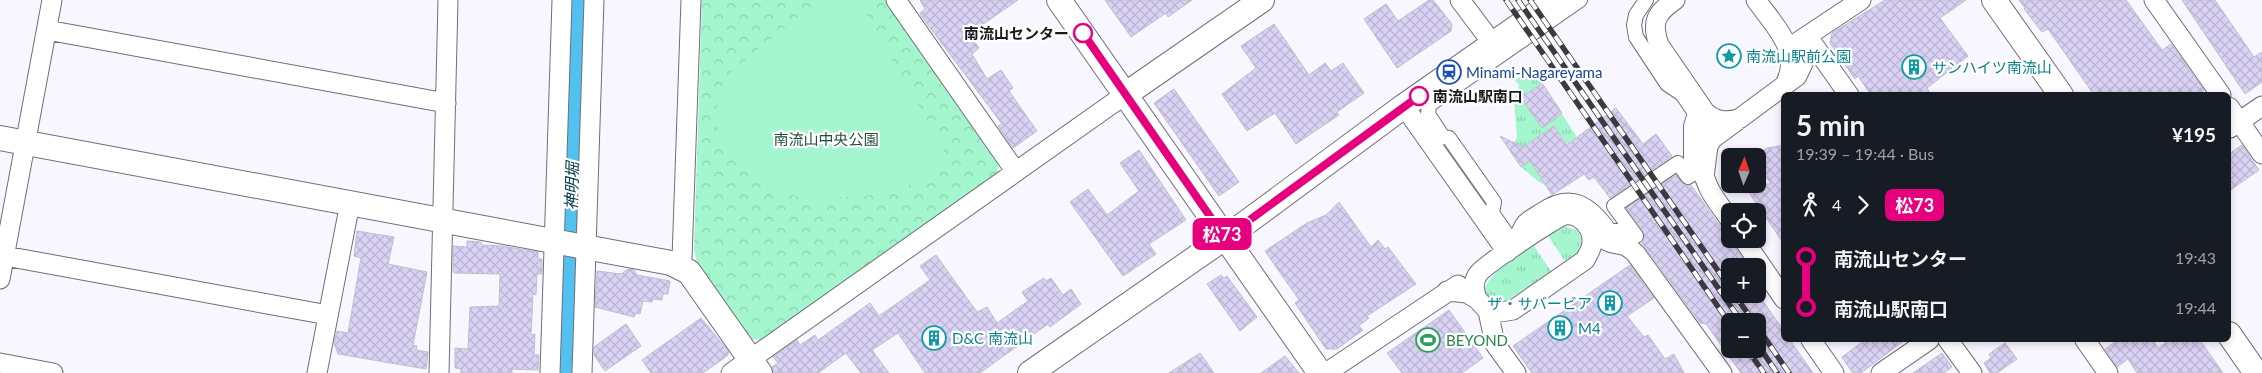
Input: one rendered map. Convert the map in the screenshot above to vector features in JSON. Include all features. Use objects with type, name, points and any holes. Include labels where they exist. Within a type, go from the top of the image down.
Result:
[{"type":"street","points":[[0,279],[52,0]]},
{"type":"street","points":[[439,373],[448,0]]},
{"type":"street","points":[[562,0],[571,245],[582,373]]},
{"type":"street","points":[[550,373],[571,245],[594,0]]},
{"type":"street","points":[[680,266],[682,259],[691,0]]},
{"type":"street","points":[[896,0],[1016,172]]},
{"type":"street","points":[[1060,0],[1320,373]]},
{"type":"street","points":[[731,373],[756,366],[1016,172],[1262,0]]},
{"type":"street","points":[[1460,0],[1493,44]]},
{"type":"street","points":[[1030,373],[1225,238],[1404,106],[1556,0]]},
{"type":"street","points":[[1580,0],[1429,105],[1428,114],[1443,137],[1449,138],[1494,202],[1492,213],[1508,236],[1518,234],[1523,222],[1550,203],[1561,201],[1586,204],[1600,217],[1610,231],[1621,231],[1636,236],[1614,206],[1678,163],[1688,177],[1691,175],[1691,126],[1695,113],[1682,94],[1667,84],[1636,36],[1634,26],[1636,15],[1646,0]]},
{"type":"street","points":[[1675,0],[1661,10],[1655,32],[1659,45],[1705,112],[1713,120],[1727,122],[1741,119]]},
{"type":"street","points":[[1756,0],[1784,39],[1792,58],[1791,73],[1783,88]]},
{"type":"street","points":[[1784,39],[1793,43],[1808,37],[1861,0]]},
{"type":"street","points":[[1994,0],[2059,92]]},
{"type":"street","points":[[2154,0],[2219,92]]},
{"type":"street","points":[[47,30],[446,103]]},
{"type":"street","points":[[1704,177],[1708,146],[1712,139],[1798,76],[1804,61],[1808,37]]},
{"type":"street","points":[[1808,37],[1847,92]]},
{"type":"street","points":[[1404,106],[1507,252]]},
{"type":"street","points":[[2262,106],[2232,119],[2262,154]]},
{"type":"street","points":[[1705,112],[1701,139],[1704,177],[1721,206]]},
{"type":"street","points":[[0,138],[444,220],[680,266],[690,272],[756,366]]},
{"type":"street","points":[[317,373],[350,203]]},
{"type":"street","points":[[1326,373],[1447,291],[1478,273],[1556,218],[1566,215],[1580,218],[1587,226],[1608,242],[1620,243],[1629,247],[1636,254],[1722,373]]},
{"type":"street","points":[[1584,260],[1590,250],[1592,241],[1587,226]]},
{"type":"street","points":[[1495,344],[1504,320],[1513,310],[1608,242]]},
{"type":"street","points":[[1749,248],[1781,295]]},
{"type":"street","points":[[4,256],[328,315]]},
{"type":"street","points":[[1478,273],[1474,290],[1482,305],[1495,344],[1516,373]]},
{"type":"street","points":[[1447,291],[1467,294],[1482,305],[1503,313],[1513,310]]},
{"type":"street","points":[[2231,337],[2256,373]]},
{"type":"street","points":[[1812,342],[1834,373]]},
{"type":"street","points":[[1881,373],[1926,342]]},
{"type":"street","points":[[1949,342],[1972,373]]},
{"type":"street","points":[[2086,342],[2108,373]]},
{"type":"street","points":[[0,363],[53,373]]},
{"type":"green space","name":"南流山中央公園","points":[[702,0],[885,0],[999,162],[997,175],[764,340],[750,339],[697,263],[694,249]]},
{"type":"green space","points":[[819,0],[859,1],[951,163],[937,174],[887,194],[806,200],[772,187],[733,153],[718,129],[717,93],[732,71]]},
{"type":"green space","points":[[1532,68],[1590,157],[1581,163],[1554,126],[1522,148],[1513,144],[1517,138],[1514,99],[1519,85],[1515,80]]},
{"type":"green space","points":[[1530,161],[1546,186],[1521,167]]},
{"type":"green space","points":[[1565,226],[1578,231],[1582,239],[1578,252],[1565,261],[1548,236],[1556,229]]},
{"type":"green space","points":[[1534,246],[1551,271],[1502,304],[1495,304],[1489,301],[1485,290],[1488,282],[1501,268]]},
{"type":"building","points":[[920,0],[1018,0],[969,34],[979,48],[972,54],[987,79],[1001,70],[1013,88],[1009,91],[1037,131],[1013,148],[998,126],[1002,124],[922,17],[920,13],[925,9]]},
{"type":"building","name":"南流山センター","points":[[1105,0],[1192,0],[1168,17],[1166,13],[1131,37]]},
{"type":"building","points":[[1429,0],[1433,0],[1452,24],[1451,31],[1397,68],[1364,19],[1386,4],[1398,21]]},
{"type":"building","points":[[1885,0],[1966,0],[1940,18],[1968,56],[1927,88],[1929,92],[1869,92],[1858,76],[1855,79],[1830,43],[1832,33]]},
{"type":"building","points":[[2019,0],[2126,0],[2162,50],[2171,44],[2204,90],[2201,92],[2092,92],[2048,29],[2042,32]]},
{"type":"building","points":[[2182,0],[2215,0],[2254,57],[2262,52],[2262,82],[2245,94]]},
{"type":"building","points":[[1274,24],[1309,75],[1325,63],[1331,71],[1343,63],[1364,93],[1337,112],[1339,115],[1296,144],[1275,113],[1247,131],[1222,94],[1256,68],[1241,46]]},
{"type":"building","points":[[1542,83],[1562,113],[1542,128],[1521,98]]},
{"type":"building","points":[[1174,89],[1239,182],[1219,196],[1154,103]]},
{"type":"building","points":[[1616,108],[1643,144],[1656,134],[1672,156],[1610,198],[1594,177],[1589,180],[1584,174],[1552,195],[1530,161],[1521,167],[1500,136],[1523,147],[1554,126],[1567,145]]},
{"type":"building","points":[[2242,145],[2259,170],[2231,190],[2231,153]]},
{"type":"building","points":[[1781,146],[1781,240],[1766,218],[1766,203],[1756,203],[1749,193],[1766,193],[1766,184],[1771,184],[1766,176],[1766,149]]},
{"type":"building","points":[[1139,150],[1186,220],[1149,244],[1156,254],[1123,276],[1070,202],[1088,189],[1107,215],[1139,191],[1120,163]]},
{"type":"building","points":[[1676,175],[1684,185],[1691,185],[1721,228],[1721,248],[1735,248],[1742,258],[1721,258],[1721,303],[1764,303],[1781,327],[1781,342],[1791,342],[1813,373],[1741,373],[1730,358],[1766,358],[1766,313],[1721,313],[1721,345],[1706,324],[1700,323],[1642,243],[1644,239],[1643,231],[1626,208]]},
{"type":"building","points":[[1339,202],[1371,247],[1378,240],[1385,249],[1388,247],[1416,284],[1367,316],[1369,318],[1359,326],[1363,330],[1337,349],[1326,349],[1295,303],[1299,300],[1265,251],[1307,223],[1326,215]]},
{"type":"building","points":[[357,231],[394,237],[388,264],[427,272],[413,345],[417,346],[416,350],[428,352],[426,369],[338,354],[334,343],[337,331],[348,333],[361,258],[354,256]]},
{"type":"building","points":[[467,241],[481,242],[482,245],[538,252],[538,259],[542,259],[542,274],[537,274],[536,295],[533,294],[531,335],[535,334],[534,355],[539,355],[538,370],[512,369],[512,373],[461,373],[461,369],[455,368],[455,348],[468,349],[470,307],[499,306],[500,274],[454,273],[453,271],[453,246],[467,247]]},
{"type":"building","points":[[936,255],[977,312],[987,307],[997,323],[1028,301],[1022,292],[1044,278],[1046,281],[1051,278],[1063,295],[1071,289],[1081,304],[1050,327],[1048,324],[980,373],[925,373],[898,333],[872,350],[889,373],[861,373],[846,353],[818,373],[774,373],[772,367],[778,363],[773,357],[797,340],[800,345],[815,335],[818,340],[870,303],[879,316],[930,280],[920,266]]},
{"type":"building","points":[[1630,265],[1654,298],[1627,316],[1644,337],[1648,335],[1665,359],[1674,354],[1684,373],[1532,373],[1513,346]]},
{"type":"building","points":[[628,269],[634,270],[637,275],[670,281],[668,294],[663,294],[662,300],[643,301],[640,314],[636,313],[634,317],[595,307],[597,271],[621,274]]},
{"type":"building","points":[[1221,275],[1224,278],[1227,276],[1257,317],[1240,331],[1207,284]]},
{"type":"building","points":[[1449,310],[1483,358],[1462,373],[1402,373],[1387,353]]},
{"type":"building","points":[[701,318],[729,352],[727,356],[703,373],[651,373],[642,360]]},
{"type":"building","points":[[626,324],[641,346],[605,371],[594,355],[594,347]]},
{"type":"building","points":[[1862,342],[1902,342],[1861,373],[1852,372],[1842,357]]},
{"type":"building","points":[[2115,342],[2154,342],[2158,348],[2166,342],[2201,342],[2223,373],[2137,373],[2128,359],[2117,367],[2105,349]]},
{"type":"building","points":[[2005,343],[2017,359],[1997,373],[1990,373],[1984,363],[1991,358],[1989,354]]},
{"type":"building","points":[[1200,353],[1214,373],[1169,373]]},
{"type":"building","points":[[1942,353],[1952,367],[1944,373],[1913,373]]},
{"type":"building","points":[[1285,356],[1299,373],[1261,373]]},
{"type":"waterway","name":"神明堀","points":[[566,373],[577,0]]},
{"type":"railway","points":[[1506,0],[1722,313]]},
{"type":"railway","points":[[1518,0],[1735,313]]},
{"type":"railway","points":[[1530,0],[1721,275]]},
{"type":"railway","points":[[1740,303],[1747,313]]},
{"type":"railway","points":[[1766,340],[1789,373]]},
{"type":"railway","points":[[1766,357],[1777,373]]},
{"type":"railway","points":[[1753,358],[1764,373]]},
{"type":"bus line","name":"松73","points":[[1083,33],[1225,238],[1419,96]]},
{"type":"place","name":"南流山センター","points":[[1083,33]]},
{"type":"place","name":"南流山駅前公園","points":[[1729,56]]},
{"type":"place","name":"サンハイツ南流山","points":[[1914,67]]},
{"type":"place","name":"Minami-Nagareyama","points":[[1449,72]]},
{"type":"place","name":"南流山駅南口","points":[[1419,96]]},
{"type":"place","name":"ザ・サバービア","points":[[1610,303]]},
{"type":"place","name":"M4","points":[[1560,328]]},
{"type":"place","name":"D&C 南流山","points":[[934,338]]},
{"type":"place","name":"BEYOND","points":[[1428,340]]}]
